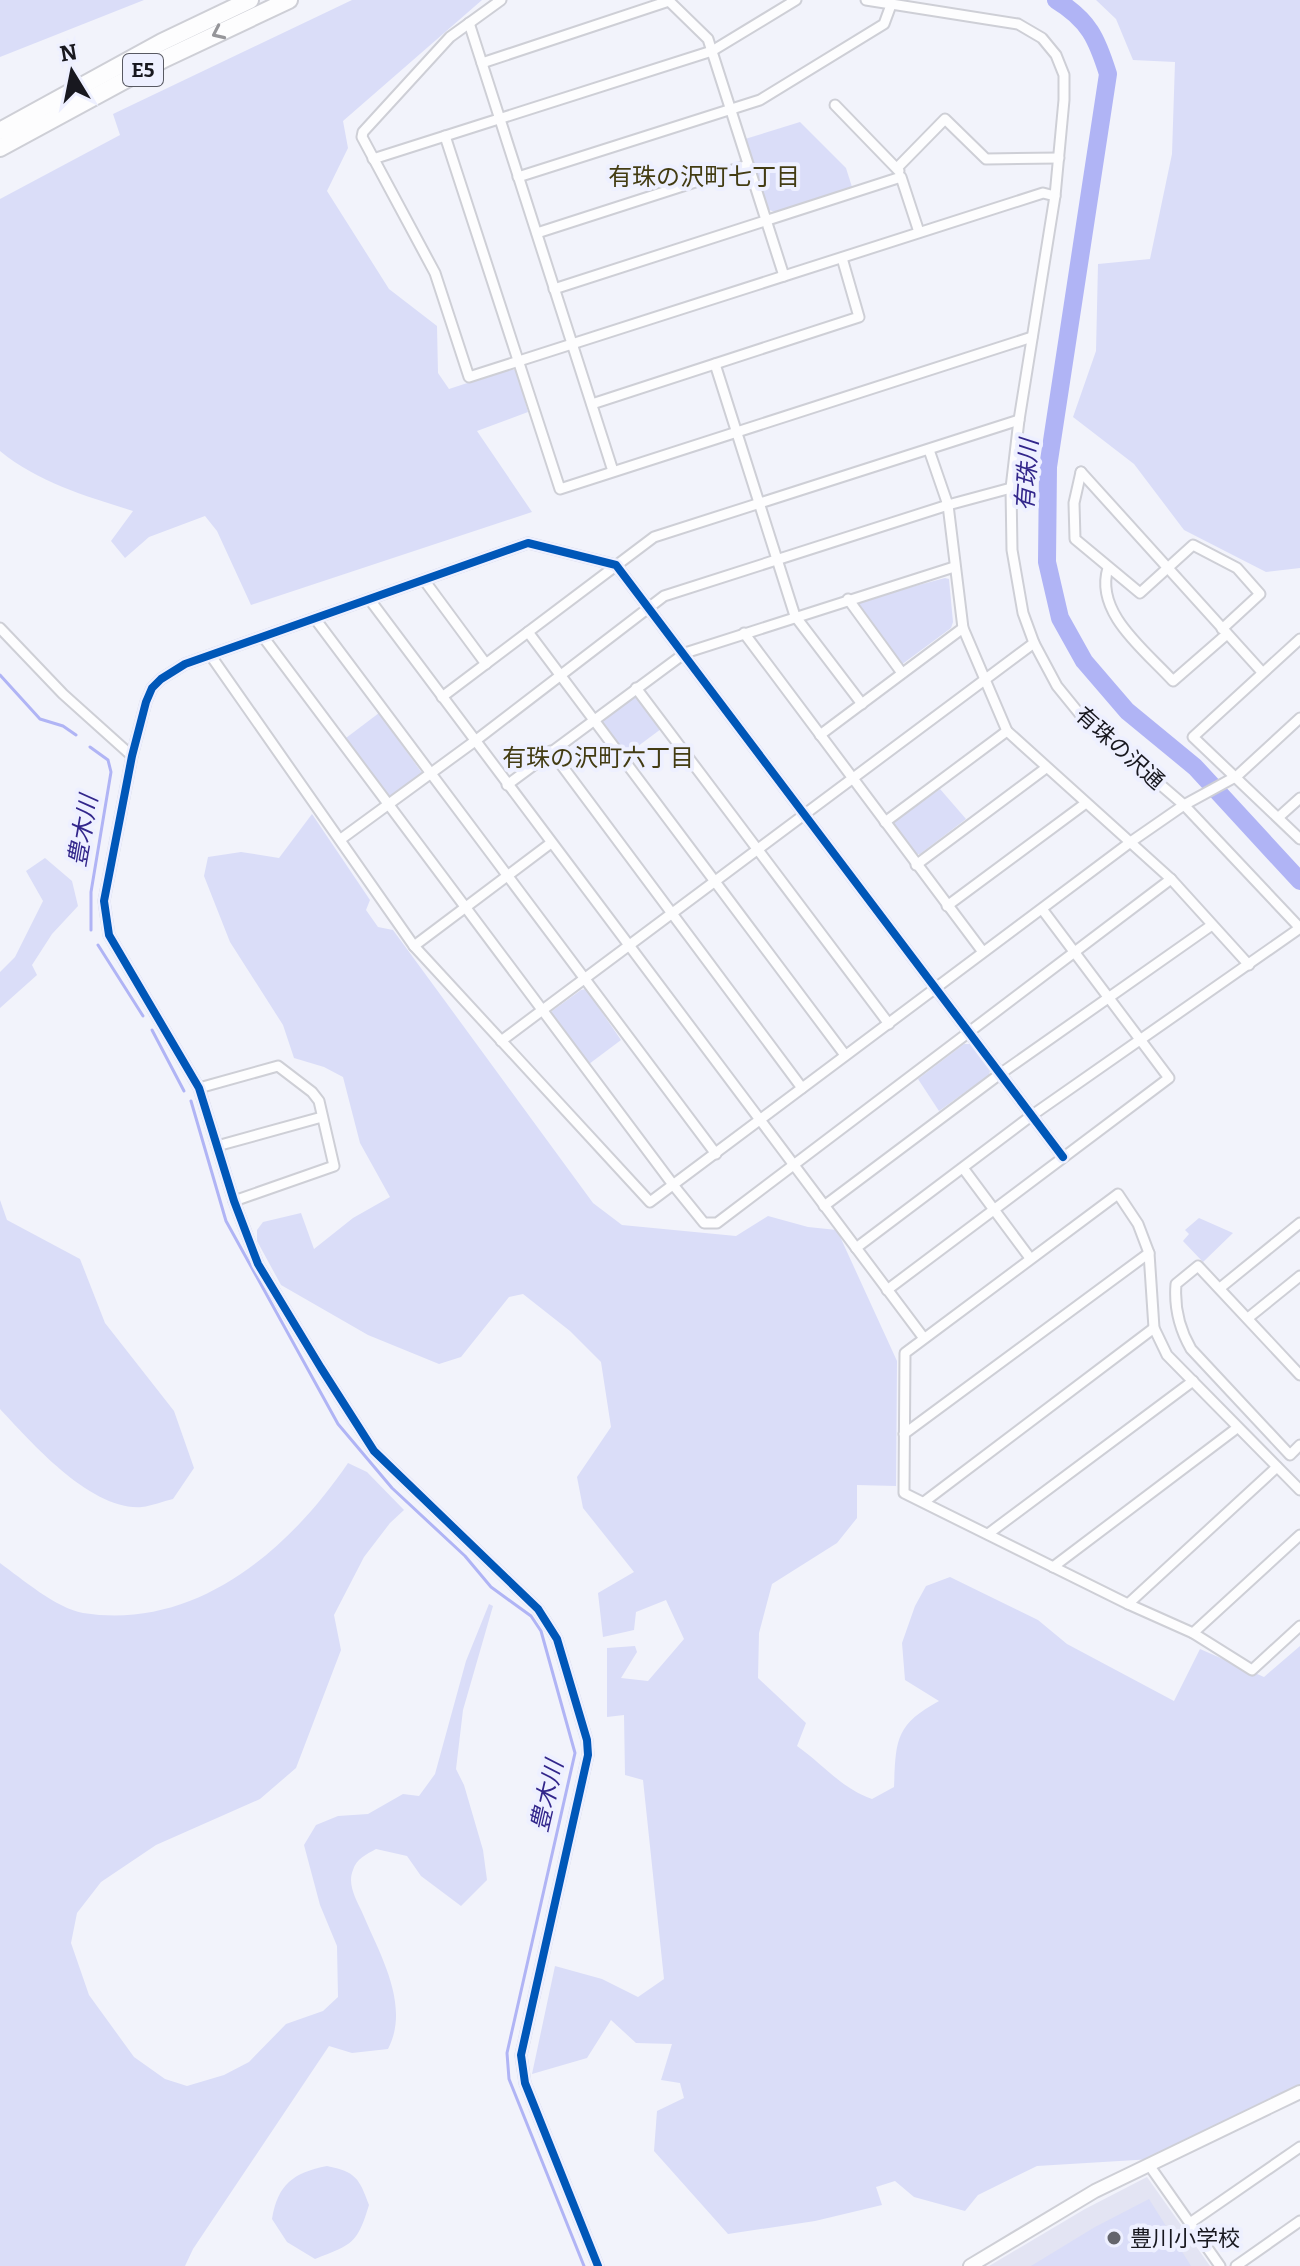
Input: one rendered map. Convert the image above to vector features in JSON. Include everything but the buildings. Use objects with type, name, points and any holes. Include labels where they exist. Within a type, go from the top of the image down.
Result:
[{"type":"highway","name":"E5","points":[[0,131],[162,42],[250,0]]},
{"type":"highway","name":"E5","points":[[0,148],[164,59],[289,0]]},
{"type":"street","points":[[501,0],[450,37],[363,132],[362,137],[435,273],[469,377],[1043,193],[1055,196]]},
{"type":"street","points":[[373,159],[712,51],[796,0]]},
{"type":"street","name":"有珠の沢通","points":[[866,0],[1018,24],[1042,38],[1056,55],[1064,75],[1059,158],[1011,488],[1012,550],[1023,613],[1034,643],[1057,686],[1083,718],[1184,805],[1300,928]]},
{"type":"street","points":[[482,63],[669,1],[708,39],[784,276]]},
{"type":"street","points":[[518,177],[760,100],[884,24],[891,5]]},
{"type":"street","points":[[469,23],[613,471]]},
{"type":"street","points":[[835,105],[900,172],[919,232]]},
{"type":"street","points":[[554,289],[766,220],[900,172],[945,119],[986,159],[1059,158]]},
{"type":"street","points":[[445,136],[560,489],[1032,337]]},
{"type":"street","points":[[537,233],[748,165]]},
{"type":"street","points":[[592,404],[859,317],[842,258]]},
{"type":"street","points":[[715,364],[795,616],[862,704]]},
{"type":"street","points":[[442,697],[654,537],[1019,420]]},
{"type":"street","points":[[929,450],[948,505],[963,628],[1007,731],[1132,841],[1249,965]]},
{"type":"street","points":[[1108,568],[1103,583],[1114,616],[1173,681],[1225,631],[1260,594],[1237,568],[1193,545],[1168,567],[1140,593],[1075,539],[1074,503],[1081,472],[1168,567],[1225,631],[1262,672]]},
{"type":"street","points":[[341,839],[664,596],[948,505],[1011,488]]},
{"type":"street","points":[[598,2266],[525,2083],[521,2055],[588,1755],[587,1740],[557,1639],[538,1609],[374,1451],[258,1264],[234,1201],[199,1088],[109,935],[104,901],[132,756],[152,688],[172,670],[528,543],[616,565],[1063,1157]]},
{"type":"street","points":[[507,785],[685,653],[954,567]]},
{"type":"street","points":[[424,580],[486,664]]},
{"type":"street","points":[[848,599],[902,673]]},
{"type":"street","points":[[370,600],[923,1337]]},
{"type":"street","points":[[316,620],[716,1154]]},
{"type":"street","points":[[0,628],[63,694],[132,756]]},
{"type":"street","points":[[820,735],[963,628]]},
{"type":"street","points":[[528,632],[845,1055]]},
{"type":"street","points":[[744,633],[983,952]]},
{"type":"street","points":[[264,638],[704,1223],[717,1223],[1171,879]]},
{"type":"street","points":[[1300,639],[1193,737],[1233,778],[1280,816],[1300,839]]},
{"type":"street","points":[[501,1041],[1034,643]]},
{"type":"street","points":[[211,656],[414,946],[650,1202],[1132,841],[1184,805],[1233,778],[1300,718]]},
{"type":"street","points":[[636,688],[889,1024]]},
{"type":"street","points":[[885,822],[1007,731]]},
{"type":"street","points":[[551,751],[802,1088]]},
{"type":"street","points":[[916,865],[1046,768]]},
{"type":"street","points":[[1280,816],[1300,798]]},
{"type":"street","points":[[947,906],[1086,803]]},
{"type":"street","points":[[414,946],[551,843]]},
{"type":"street","points":[[887,1290],[1169,1078],[1042,909]]},
{"type":"street","points":[[824,1206],[1000,1074],[1212,925]]},
{"type":"street","points":[[856,1248],[1031,1116],[1300,928]]},
{"type":"street","points":[[199,1088],[278,1066],[319,1101],[334,1166],[234,1201]]},
{"type":"street","points":[[217,1146],[322,1117]]},
{"type":"street","points":[[963,1168],[1030,1258]]},
{"type":"street","points":[[1300,1490],[1167,1355],[1154,1328],[1149,1253],[1138,1224],[1118,1194],[905,1353],[904,1493],[1193,1633],[1252,1670],[1300,1626]]},
{"type":"street","points":[[1220,1288],[1300,1223]]},
{"type":"street","points":[[904,1434],[1149,1253]]},
{"type":"street","points":[[1300,1375],[1198,1266],[1176,1284],[1174,1301],[1181,1332],[1191,1349],[1290,1455],[1300,1445]]},
{"type":"street","points":[[1248,1318],[1298,1281]]},
{"type":"street","points":[[924,1502],[1154,1328]]},
{"type":"street","points":[[988,1534],[1193,1381]]},
{"type":"street","points":[[1053,1567],[1237,1428]]},
{"type":"street","points":[[1128,1604],[1277,1467]]},
{"type":"street","points":[[1193,1633],[1300,1535]]},
{"type":"street","points":[[970,2266],[1095,2191],[1300,2092]]},
{"type":"street","points":[[1190,2223],[1300,2147]]},
{"type":"street","points":[[1149,2165],[1220,2266]]},
{"type":"street","points":[[1236,2266],[1300,2221]]},
{"type":"shaded area","points":[[0,0],[144,0],[0,57]]},
{"type":"shaded area","points":[[352,0],[482,0],[343,121],[348,148],[327,191],[389,289],[437,326],[438,373],[449,389],[510,369],[516,370],[528,412],[477,431],[532,512],[251,605],[217,531],[205,516],[149,537],[125,558],[111,541],[133,511],[47,480],[0,451],[0,199],[120,135],[113,114]]},
{"type":"shaded area","points":[[1096,0],[1300,0],[1300,568],[1266,572],[1184,530],[1134,464],[1073,417],[1096,351],[1098,264],[1150,259],[1172,154],[1175,62],[1133,60],[1116,19]]},
{"type":"shaded area","points":[[800,122],[846,168],[852,187],[779,213],[769,210],[745,139]]},
{"type":"shaded area","points":[[949,579],[951,628],[901,665],[857,606],[859,601]]},
{"type":"shaded area","points":[[631,696],[636,697],[661,729],[626,755],[601,722]]},
{"type":"shaded area","points":[[379,713],[422,773],[389,797],[346,738]]},
{"type":"shaded area","points":[[940,789],[966,819],[920,854],[915,854],[894,826],[895,821]]},
{"type":"shaded area","points":[[312,814],[370,900],[366,910],[378,927],[393,930],[593,1203],[622,1225],[736,1236],[768,1216],[808,1227],[837,1230],[897,1361],[896,1486],[857,1485],[857,1518],[837,1543],[772,1584],[759,1633],[758,1678],[806,1723],[797,1746],[842,1782],[872,1799],[894,1787],[901,1735],[914,1718],[939,1701],[905,1680],[902,1643],[926,1586],[950,1577],[1038,1620],[1067,1644],[1174,1701],[1200,1649],[1264,1677],[1300,1646],[1300,2088],[1169,2158],[1037,2166],[978,2195],[965,2211],[914,2197],[895,2181],[876,2187],[882,2205],[815,2221],[728,2234],[654,2151],[657,2111],[684,2098],[680,2083],[661,2080],[672,2044],[636,2043],[611,2020],[587,2058],[532,2074],[555,1966],[602,1979],[638,1997],[664,1979],[643,1780],[625,1775],[624,1715],[607,1717],[607,1648],[635,1646],[637,1652],[621,1678],[648,1681],[684,1639],[666,1600],[636,1612],[634,1630],[603,1637],[598,1593],[634,1572],[583,1508],[577,1477],[611,1427],[601,1362],[570,1331],[523,1294],[509,1297],[461,1357],[439,1364],[368,1335],[281,1285],[257,1241],[257,1230],[263,1222],[301,1213],[314,1249],[353,1218],[390,1197],[360,1143],[343,1077],[324,1067],[294,1058],[283,1025],[230,942],[204,876],[208,857],[241,852],[279,858]]},
{"type":"shaded area","points":[[45,858],[72,881],[78,906],[52,934],[32,965],[37,975],[0,1008],[0,972],[15,957],[43,901],[26,871]]},
{"type":"shaded area","points":[[586,989],[621,1040],[589,1064],[552,1014],[552,1011]]},
{"type":"shaded area","points":[[964,1044],[970,1044],[990,1071],[989,1075],[939,1111],[918,1079]]},
{"type":"shaded area","points":[[0,1200],[7,1220],[80,1259],[105,1323],[174,1411],[194,1468],[173,1499],[142,1507],[103,1498],[64,1472],[0,1409]]},
{"type":"shaded area","points":[[1199,1218],[1233,1233],[1203,1262],[1183,1241],[1189,1234],[1185,1230]]},
{"type":"shaded area","points":[[348,1463],[367,1472],[404,1510],[364,1557],[334,1615],[341,1650],[296,1768],[260,1799],[156,1845],[101,1882],[77,1913],[71,1943],[89,1995],[134,2057],[165,2079],[187,2086],[224,2075],[249,2062],[286,2024],[323,2011],[338,1997],[337,1946],[320,1905],[304,1845],[316,1825],[338,1816],[368,1814],[403,1794],[419,1796],[435,1774],[466,1661],[489,1604],[493,1606],[463,1710],[456,1769],[464,1785],[483,1850],[487,1880],[461,1906],[421,1876],[407,1856],[376,1849],[354,1866],[351,1875],[353,1891],[384,1962],[394,1997],[396,2015],[388,2049],[352,2053],[329,2046],[193,2249],[185,2266],[0,2266],[0,1563],[40,1592],[83,1613],[124,1615],[164,1609],[201,1596],[236,1577],[268,1553],[298,1526]]},
{"type":"shaded area","points":[[327,2166],[355,2178],[369,2205],[361,2228],[352,2241],[315,2259],[287,2242],[272,2219],[278,2197],[289,2182],[305,2172]]},
{"type":"shaded area","name":"豊川小学校","points":[[1147,2177],[1210,2266],[989,2266],[1085,2209]]},
{"type":"shaded area","points":[[1149,2199],[1191,2266],[1031,2266],[1095,2227]]},
{"type":"waterway","name":"有珠川","points":[[1056,0],[1090,31],[1108,74],[1048,467],[1047,562],[1060,618],[1084,661],[1127,711],[1195,767],[1300,881]]},
{"type":"waterway","name":"豊木川","points":[[0,675],[40,719],[63,726],[76,735]]},
{"type":"waterway","name":"豊木川","points":[[90,747],[108,760],[111,772],[91,892],[91,930]]},
{"type":"waterway","name":"豊木川","points":[[98,945],[143,1016]]},
{"type":"waterway","name":"豊木川","points":[[152,1030],[184,1091]]},
{"type":"waterway","name":"豊木川","points":[[191,1101],[226,1221],[338,1424],[392,1488],[465,1556],[491,1587],[531,1616],[541,1631],[575,1753],[507,2053],[509,2079],[584,2266]]},
{"type":"cycle path","points":[[598,2266],[525,2083],[521,2055],[588,1755],[587,1740],[557,1639],[538,1609],[374,1451],[258,1264],[234,1201],[199,1088],[109,935],[104,901],[132,756],[152,688],[185,664],[528,543],[616,565],[1063,1157]]},
{"type":"place","name":"豊川小学校","points":[[1114,2238]]},
{"type":"district","name":"有珠の沢町七丁目","points":[[704,177]]},
{"type":"district","name":"有珠の沢町六丁目","points":[[598,758]]}]
